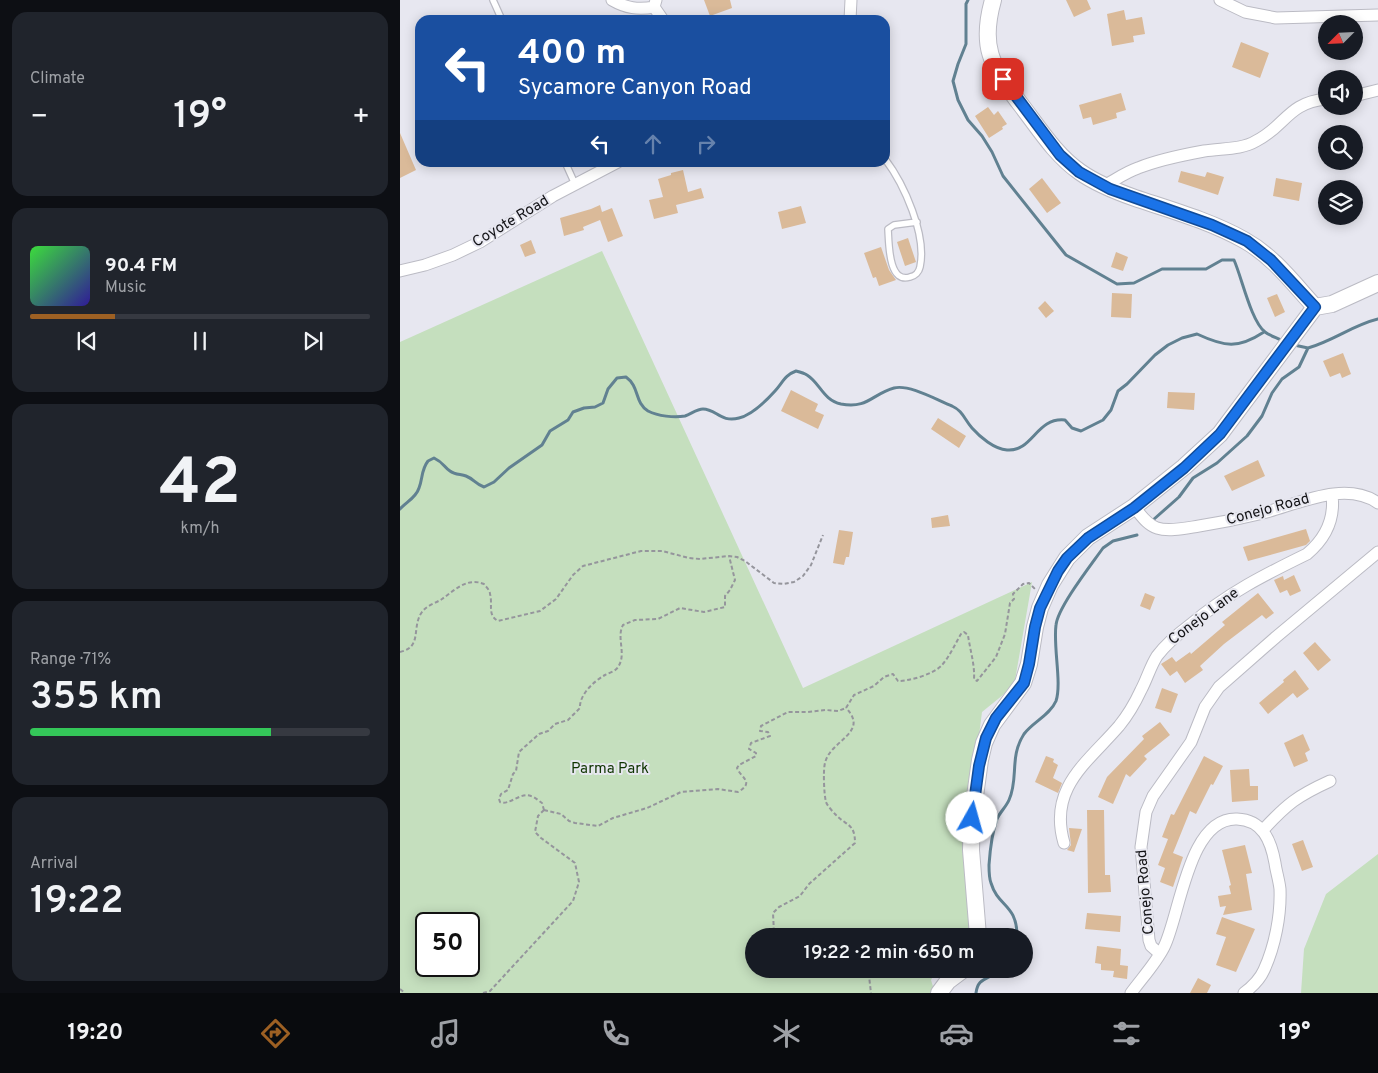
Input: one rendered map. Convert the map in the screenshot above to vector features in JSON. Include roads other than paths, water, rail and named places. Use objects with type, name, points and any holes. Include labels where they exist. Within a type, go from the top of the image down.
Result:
[{"type":"main road","points":[[993,0],[988,20],[987,42],[996,69],[1060,155],[1079,172],[1104,186],[1212,225],[1247,241],[1277,266],[1315,307]]},
{"type":"main road","points":[[977,928],[971,840],[974,804],[984,742],[992,725],[1024,683],[1035,627],[1044,599],[1058,571],[1076,548],[1094,532],[1134,508],[1184,468],[1220,434],[1315,307],[1332,304],[1378,283]]},
{"type":"main road","points":[[938,993],[953,978]]},
{"type":"street","points":[[612,0],[628,8],[645,8],[655,4]]},
{"type":"street","points":[[850,15],[851,0]]},
{"type":"street","points":[[1220,0],[1244,12],[1276,18],[1378,15]]},
{"type":"street","points":[[1363,94],[1378,90]]},
{"type":"street","points":[[1104,186],[1137,168],[1204,151],[1244,146],[1255,142],[1265,136],[1297,108],[1306,103],[1318,101]]},
{"type":"street","name":"Coyote Road","points":[[400,271],[453,255],[480,242],[575,184],[608,167]]},
{"type":"street","name":"Conejo Road","points":[[1134,508],[1147,523],[1156,528],[1167,529],[1224,522],[1261,514],[1314,497],[1355,493],[1364,495],[1378,503]]},
{"type":"street","name":"Conejo Lane","points":[[1064,843],[1060,822],[1060,808],[1069,784],[1090,756],[1119,726],[1132,708],[1156,658],[1173,639],[1213,606],[1235,591],[1307,554],[1316,546],[1327,531],[1331,520],[1332,495]]},
{"type":"street","name":"Conejo Road","points":[[1263,830],[1246,820],[1235,819],[1219,824],[1211,831],[1191,862],[1179,896],[1169,935],[1160,954],[1151,946],[1141,847],[1146,812],[1153,796],[1187,748],[1205,707],[1219,687],[1378,552]]},
{"type":"street","points":[[1244,993],[1256,982],[1263,971],[1276,926],[1280,887],[1270,842],[1263,830],[1291,802],[1305,792],[1330,781]]},
{"type":"street","points":[[1131,993],[1160,954]]},
{"type":"lane","points":[[493,0],[500,15]]},
{"type":"lane","points":[[890,166],[895,172],[917,222],[921,249],[920,269],[914,276],[906,278],[899,276],[894,270],[888,247],[888,229],[894,225],[917,222]]},
{"type":"lane","points":[[567,167],[575,184]]},
{"type":"waterway","points":[[968,0],[966,4],[966,44],[953,81],[958,100],[968,120],[982,136],[992,152],[1003,176],[1066,255],[1117,284],[1134,283],[1162,269],[1206,269],[1222,260],[1234,260],[1255,319],[1265,332],[1283,341]]},
{"type":"waterway","points":[[1153,520],[1179,497],[1193,478],[1217,463],[1247,436],[1262,416],[1272,393],[1282,379],[1299,367],[1308,348],[1378,319]]},
{"type":"waterway","points":[[400,509],[418,491],[424,468],[428,461],[434,458],[452,472],[469,477],[484,487],[494,482],[509,468],[542,445],[550,431],[568,420],[573,412],[595,407],[603,403],[608,389],[617,378],[626,377],[633,385],[641,403],[652,413],[681,417],[703,409],[728,419],[739,418],[754,411],[787,377],[796,371],[807,375],[830,399],[841,404],[864,403],[894,388],[907,388],[956,408],[983,439],[992,445],[1007,450],[1023,446],[1047,424],[1055,421],[1065,420],[1072,428],[1081,431],[1103,420],[1111,410],[1118,391],[1155,355],[1168,345],[1182,338],[1197,334],[1224,344],[1239,344],[1255,338],[1264,332]]},
{"type":"waterway","points":[[1294,345],[1308,348]]},
{"type":"waterway","points":[[1016,928],[1011,911],[994,891],[989,876],[989,865],[995,824],[998,816],[1008,803],[1012,792],[1015,759],[1019,743],[1024,734],[1050,710],[1056,701],[1058,685],[1055,634],[1058,617],[1062,608],[1103,548],[1113,541],[1137,535]]},
{"type":"waterway","points":[[976,993],[979,984],[987,978]]},
{"type":"park label","name":"Parma Park","points":[[610,769]]}]
